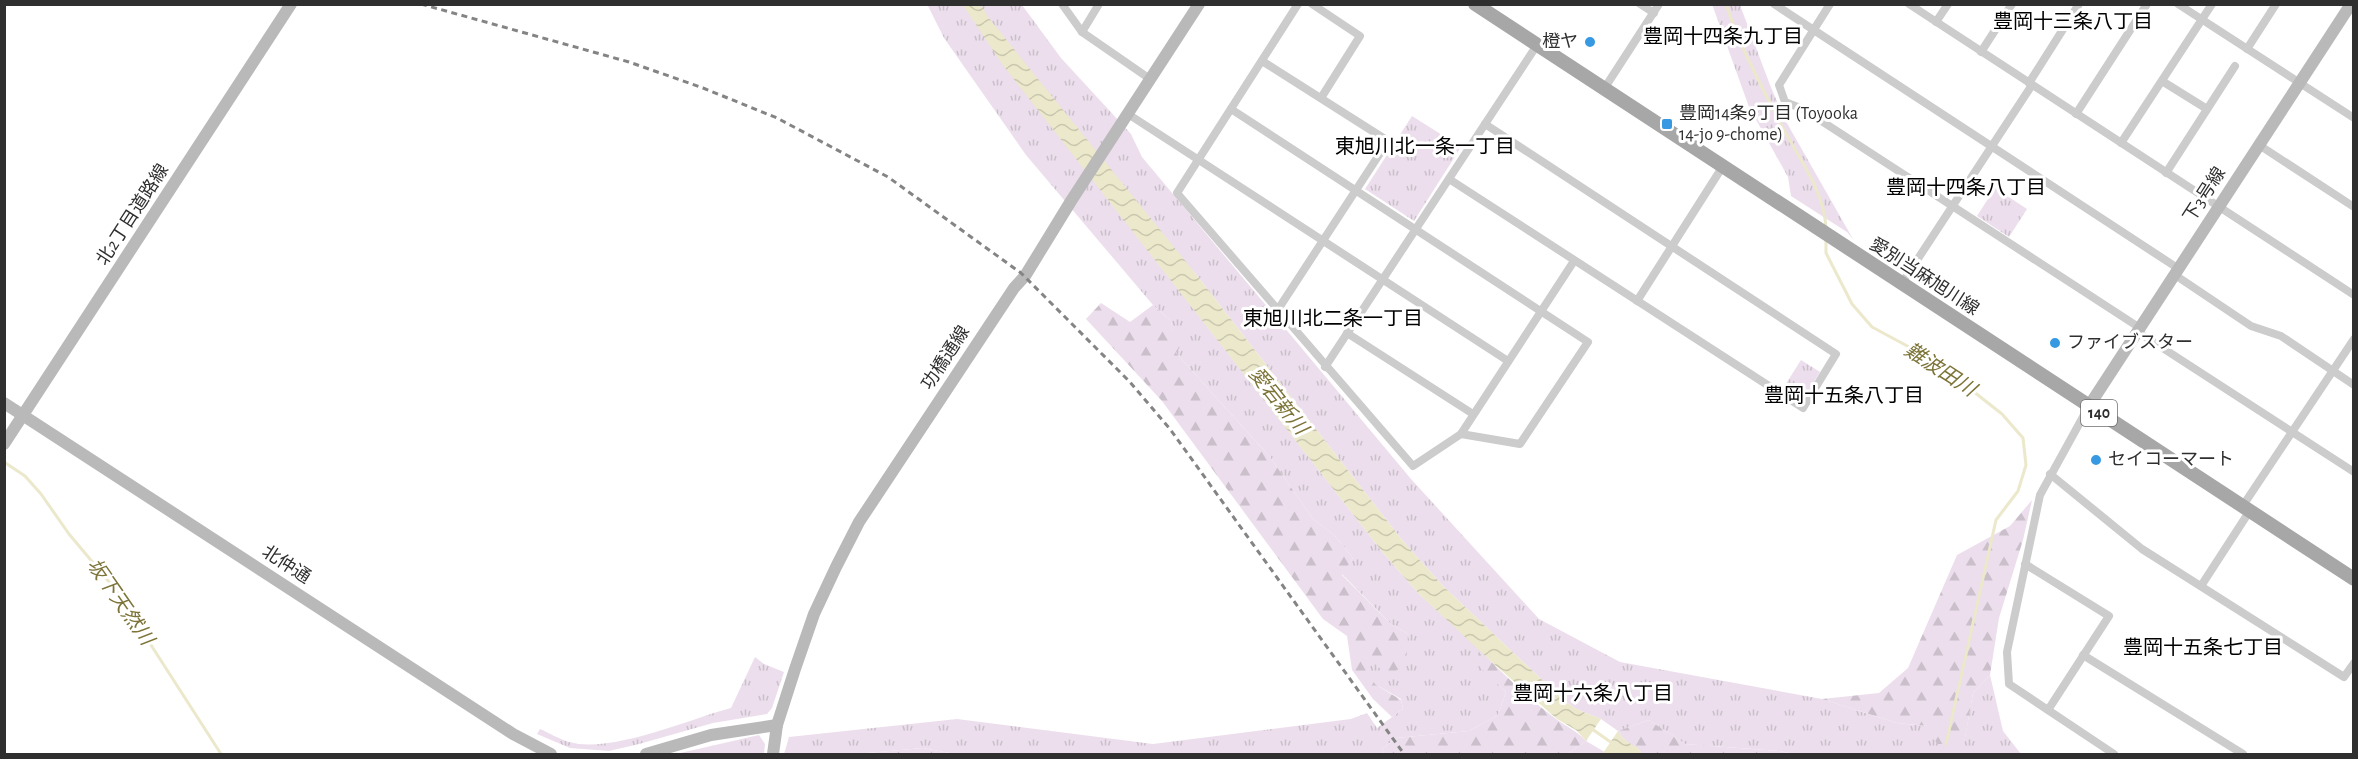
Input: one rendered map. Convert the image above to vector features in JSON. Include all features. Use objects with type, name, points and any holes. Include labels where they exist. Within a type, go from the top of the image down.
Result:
[{"type":"main road","name":"愛別当麻旭川線","points":[[1476,5],[2354,579]]},
{"type":"street","name":"北2丁目道路線","points":[[4,444],[291,4]]},
{"type":"street","points":[[1062,4],[1082,33],[1150,79]]},
{"type":"street","points":[[1082,33],[1099,4]]},
{"type":"street","name":"功橋通線","points":[[773,754],[777,725],[814,614],[859,522],[1024,276],[1199,4]]},
{"type":"street","points":[[1298,4],[1177,193],[1325,367],[1413,466],[1461,434],[1574,261]]},
{"type":"street","points":[[1312,4],[1360,36],[1321,98]]},
{"type":"street","points":[[1640,4],[1654,13]]},
{"type":"street","points":[[1604,89],[1659,4]]},
{"type":"street","points":[[1774,4],[1992,147],[2177,272],[2251,326],[2281,336],[2354,385]]},
{"type":"street","points":[[1830,4],[1779,85],[1785,102],[1803,109],[2354,472]]},
{"type":"street","points":[[1909,4],[2354,295]]},
{"type":"street","points":[[1936,22],[1948,4]]},
{"type":"street","points":[[1981,52],[2012,4]]},
{"type":"street","points":[[1902,283],[1992,147],[2079,4]]},
{"type":"street","points":[[2076,114],[2147,4]]},
{"type":"street","points":[[2178,4],[2354,118]]},
{"type":"street","points":[[2121,143],[2212,4]]},
{"type":"street","points":[[2247,49],[2276,4]]},
{"type":"street","name":"下3号線","points":[[2089,406],[2351,4]]},
{"type":"street","points":[[1325,367],[1537,45]]},
{"type":"street","points":[[1262,61],[1388,141],[1277,311]]},
{"type":"street","points":[[2166,173],[2235,66]]},
{"type":"street","points":[[2162,81],[2207,109]]},
{"type":"street","points":[[1231,110],[1588,342],[1520,444],[1461,434]]},
{"type":"street","points":[[1128,114],[1508,361]]},
{"type":"street","points":[[1449,178],[1803,408],[1836,354],[1485,124]]},
{"type":"street","points":[[2259,145],[2354,207]]},
{"type":"street","points":[[1637,301],[1723,166]]},
{"type":"street","points":[[1347,333],[1473,414]]},
{"type":"street","points":[[2200,586],[2293,432],[2354,339]]},
{"type":"street","name":"北仲通","points":[[4,403],[503,727],[551,754]]},
{"type":"street","points":[[2089,406],[2040,495],[2007,652],[2009,684],[2114,754]]},
{"type":"street","points":[[2050,474],[2142,549],[2344,677],[2354,663]]},
{"type":"street","points":[[2025,564],[2109,616],[2048,710]]},
{"type":"street","points":[[2083,655],[2242,754]]},
{"type":"street","points":[[646,754],[711,735],[777,725]]},
{"type":"green space","points":[[927,4],[1022,5],[1061,58],[1131,134],[1142,157],[1411,479],[1539,619],[1620,662],[1822,699],[1897,723],[1927,726],[1964,743],[1973,693],[1990,675],[2003,731],[2021,754],[1794,754],[1685,744],[1649,720],[1618,731],[1601,719],[1574,708],[1443,586],[1402,540],[1195,273],[1093,180],[1384,554],[1419,594],[1479,649],[1478,664],[1506,692],[1498,715],[1469,731],[1396,738],[1382,749],[1384,754],[955,754],[923,748],[856,754],[784,754],[789,737],[957,719],[1153,744],[1351,719],[1367,713],[1377,728],[1403,709],[1401,699],[1375,684],[1364,666],[1408,634],[1391,624],[1342,574],[1353,558],[1335,536],[1313,519],[1270,457],[1176,353],[1171,321],[1153,305],[1026,155],[944,38]]},
{"type":"green space","points":[[1712,4],[1740,5],[1784,118],[1853,239],[1847,232],[1791,196],[1788,177],[1749,107]]},
{"type":"green space","points":[[1412,116],[1461,147],[1414,221],[1365,189]]},
{"type":"green space","points":[[1995,188],[2027,209],[2009,237],[1977,216]]},
{"type":"green space","points":[[1101,303],[1130,322],[1153,305],[1171,321],[1173,332],[1183,342],[1176,353],[1270,457],[1313,519],[1335,536],[1353,558],[1342,575],[1391,624],[1408,634],[1406,664],[1388,676],[1372,661],[1365,666],[1375,684],[1401,700],[1403,709],[1392,717],[1373,699],[1352,670],[1347,636],[1323,619],[1162,401],[1086,319]]},
{"type":"green space","points":[[1801,360],[1820,372],[1804,398],[1796,400],[1782,390]]},
{"type":"green space","points":[[2032,500],[2023,540],[1999,618],[1990,675],[1973,693],[1964,744],[1937,744],[1927,726],[1897,723],[1822,699],[1879,693],[1908,668],[1957,555],[2010,526]]},
{"type":"green space","points":[[1479,649],[1536,703],[1586,741],[1569,753],[1558,754],[1384,754],[1382,749],[1396,738],[1469,731],[1498,715],[1506,692],[1477,664]]},
{"type":"green space","points":[[755,657],[764,664],[784,672],[772,708],[767,714],[713,723],[609,751],[570,748],[537,734],[540,729],[569,742],[606,743],[650,734],[731,708]]},
{"type":"green space","points":[[1649,720],[1685,744],[1794,754],[1642,754],[1618,731]]},
{"type":"green space","points":[[759,735],[765,744],[764,754],[676,754]]},
{"type":"green space","points":[[1586,741],[1608,754],[1558,754],[1569,753]]},
{"type":"green space","points":[[923,748],[955,754],[856,754]]},
{"type":"water","points":[[963,5],[981,5],[988,17],[1195,273],[1402,540],[1443,586],[1557,694],[1574,708],[1601,719],[1586,741],[1576,730],[1557,719],[1495,665],[1419,594],[1384,554],[1002,64]]},
{"type":"water","points":[[1618,731],[1624,739],[1642,754],[1603,753]]},
{"type":"waterway","name":"難波田川","points":[[1726,4],[1757,77],[1808,171],[1820,199],[1826,228]]},
{"type":"waterway","name":"難波田川","points":[[1826,238],[1826,253],[1852,304],[1872,327],[1911,348],[1969,388],[2002,414],[2023,438],[2026,465],[2018,491],[1996,520],[1946,744]]},
{"type":"waterway","name":"坂下天然川","points":[[4,462],[25,476],[41,494],[69,534],[115,589],[221,754]]},
{"type":"waterway","name":"愛宕新川","points":[[1592,729],[1612,743]]},
{"type":"railway","points":[[421,4],[629,62],[703,88],[777,118],[888,177],[1021,273],[1129,381],[1170,429],[1404,754]]},
{"type":"place","name":"橙ヤ","points":[[1590,42]]},
{"type":"place","name":"豊岡14条9丁目 (Toyooka 14-jo 9-chome)","points":[[1667,124]]},
{"type":"place","name":"ファイブスター","points":[[2055,343]]},
{"type":"place","name":"セイコーマート","points":[[2096,460]]},
{"type":"district","name":"豊岡十三条八丁目","points":[[2073,22]]},
{"type":"district","name":"豊岡十四条九丁目","points":[[1723,37]]},
{"type":"district","name":"東旭川北一条一丁目","points":[[1425,147]]},
{"type":"district","name":"豊岡十四条八丁目","points":[[1966,188]]},
{"type":"district","name":"東旭川北二条一丁目","points":[[1333,319]]},
{"type":"district","name":"豊岡十五条八丁目","points":[[1844,396]]},
{"type":"district","name":"豊岡十五条七丁目","points":[[2203,648]]},
{"type":"district","name":"豊岡十六条八丁目","points":[[1593,694]]}]
